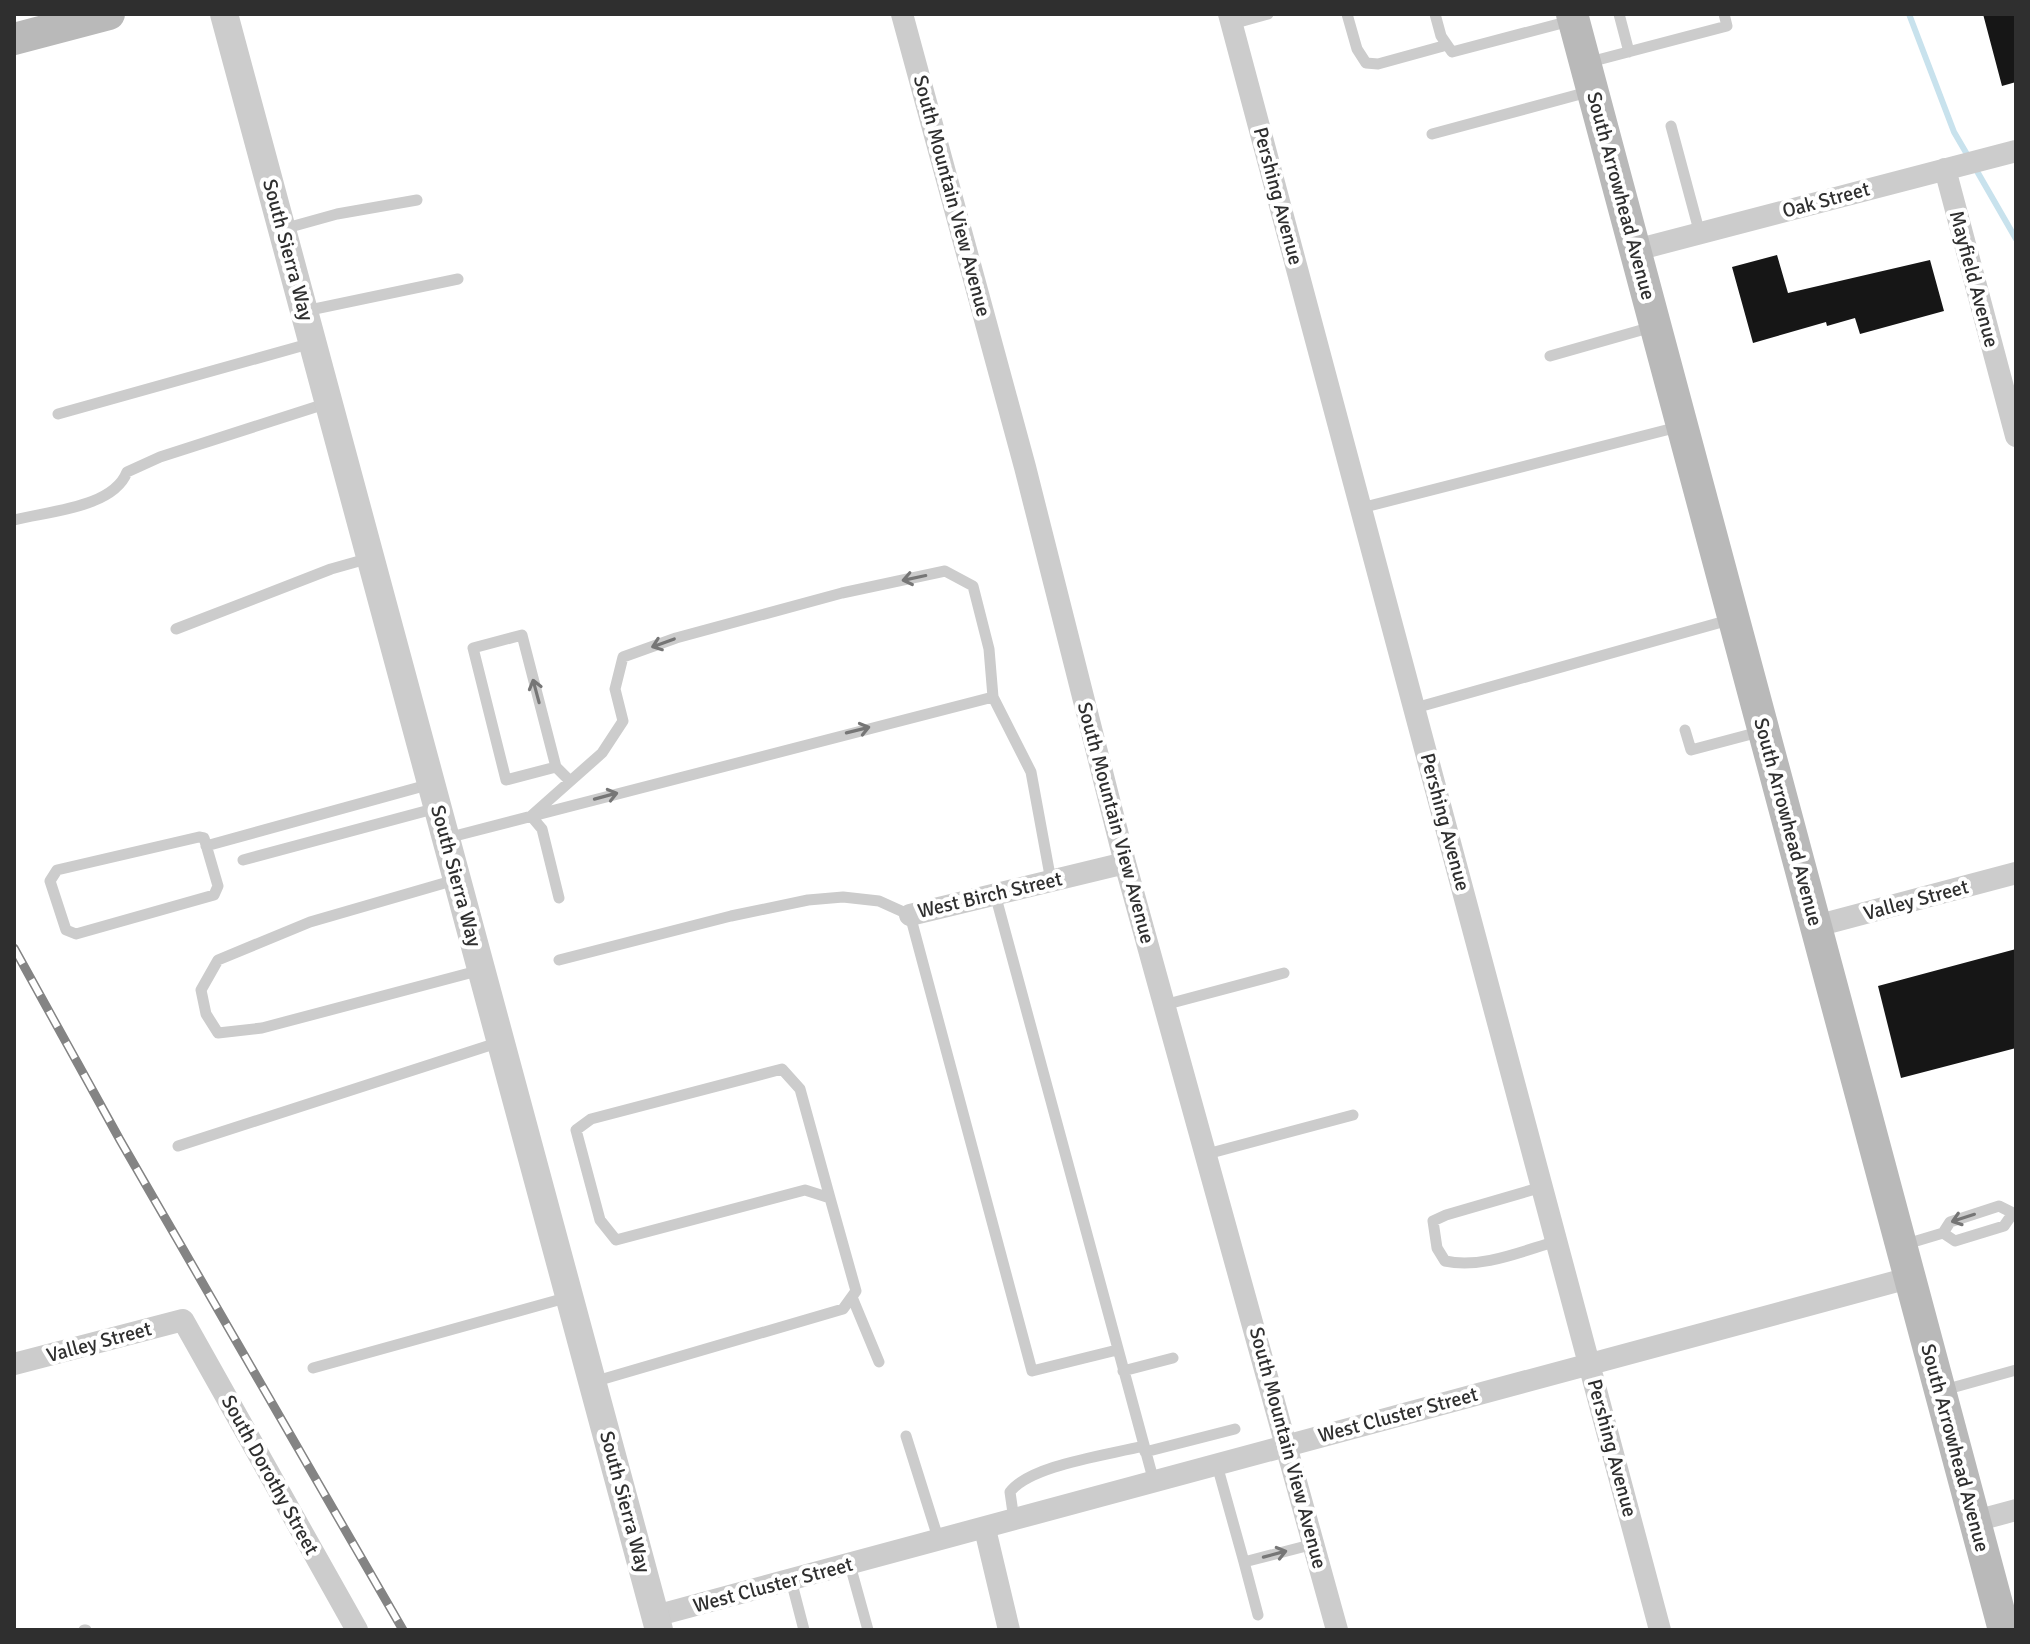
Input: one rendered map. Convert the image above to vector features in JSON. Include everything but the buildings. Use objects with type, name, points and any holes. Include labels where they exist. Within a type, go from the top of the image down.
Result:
[{"type":"main road","points":[[14,39],[106,14]]},
{"type":"main road","name":"South Arrowhead Avenue","points":[[1573,17],[2004,1630]]},
{"type":"street","name":"South Sierra Way","points":[[224,14],[657,1623]]},
{"type":"street","name":"South Mountain View Avenue","points":[[902,14],[1025,467],[1125,863],[1337,1630]]},
{"type":"street","name":"Pershing Avenue","points":[[1230,19],[1660,1630]]},
{"type":"street","name":"Oak Street","points":[[1636,250],[2016,151]]},
{"type":"street","name":"Mayfield Avenue","points":[[1963,164],[2016,436]]},
{"type":"street","name":"West Birch Street","points":[[910,915],[1125,863]]},
{"type":"street","name":"Valley Street","points":[[1816,926],[2016,873]]},
{"type":"street","name":"West Cluster Street","points":[[657,1623],[791,1580],[1909,1278]]},
{"type":"street","name":"Valley Street","points":[[14,1364],[183,1320]]},
{"type":"street","name":"South Dorothy Street","points":[[183,1320],[357,1630]]},
{"type":"street","points":[[1975,1521],[2016,1510]]},
{"type":"street","points":[[985,1529],[1009,1630]]},
{"type":"lane","points":[[1230,19],[1268,14]]},
{"type":"lane","points":[[1347,14],[1357,49],[1366,63],[1378,64],[1447,45]]},
{"type":"lane","points":[[1435,14],[1452,52],[1573,17]]},
{"type":"lane","points":[[1619,14],[1629,52]]},
{"type":"lane","points":[[1432,134],[1589,77],[1629,52],[1727,26],[1724,14]]},
{"type":"lane","points":[[1671,126],[1700,234]]},
{"type":"lane","points":[[282,229],[337,214],[417,200]]},
{"type":"lane","points":[[304,311],[458,279]]},
{"type":"lane","points":[[1550,356],[1656,326]]},
{"type":"lane","points":[[58,414],[313,343]]},
{"type":"lane","points":[[14,520],[105,496],[121,486],[127,472],[160,457],[329,403]]},
{"type":"lane","points":[[1361,508],[1682,425]]},
{"type":"lane","points":[[176,629],[331,569],[371,557]]},
{"type":"lane","points":[[531,816],[602,753],[623,721],[615,689],[623,657],[676,638],[842,593],[945,571],[973,586],[989,649],[993,697],[1031,772],[1051,881]]},
{"type":"lane","points":[[1415,708],[1734,618]]},
{"type":"lane","points":[[556,767],[506,780],[473,648],[522,635],[556,767],[569,780]]},
{"type":"lane","points":[[446,839],[993,697]]},
{"type":"lane","points":[[1685,730],[1691,750],[1764,730]]},
{"type":"lane","points":[[206,846],[435,796]]},
{"type":"lane","points":[[243,860],[435,796]]},
{"type":"lane","points":[[531,816],[542,829],[559,898]]},
{"type":"lane","points":[[199,837],[204,838],[206,846],[218,886],[214,895],[76,934],[66,930],[50,881],[57,870],[199,837]]},
{"type":"lane","points":[[457,880],[310,922],[218,960],[201,990],[206,1014],[218,1033],[262,1028],[481,970]]},
{"type":"lane","points":[[995,894],[1154,1482]]},
{"type":"lane","name":"West Birch Street","points":[[559,960],[808,900],[843,897],[879,901],[910,915]]},
{"type":"lane","points":[[910,915],[1032,1371],[1117,1350]]},
{"type":"lane","points":[[1164,1005],[1284,973]]},
{"type":"lane","points":[[178,1146],[501,1042]]},
{"type":"lane","points":[[592,1383],[843,1309],[856,1291],[800,1089],[782,1069],[591,1119],[576,1130],[600,1220],[616,1240],[805,1190],[830,1198]]},
{"type":"lane","points":[[1207,1154],[1353,1115]]},
{"type":"lane","points":[[1542,1187],[1446,1215],[1433,1221],[1433,1235],[1445,1261],[1457,1263],[1481,1262],[1557,1241]]},
{"type":"lane","points":[[1901,1245],[1943,1233],[1950,1222],[1999,1206],[2014,1213],[2004,1226],[1955,1241],[1943,1233]]},
{"type":"lane","points":[[313,1368],[569,1297]]},
{"type":"lane","points":[[852,1297],[879,1362]]},
{"type":"lane","points":[[1123,1371],[1173,1358]]},
{"type":"lane","points":[[1940,1391],[2016,1370]]},
{"type":"lane","points":[[1015,1521],[1010,1492],[1017,1482],[1043,1471],[1235,1429]]},
{"type":"lane","points":[[906,1436],[939,1542]]},
{"type":"lane","points":[[1217,1465],[1258,1615]]},
{"type":"lane","points":[[1244,1562],[1314,1544]]},
{"type":"lane","points":[[850,1565],[868,1630]]},
{"type":"lane","points":[[791,1580],[804,1630]]},
{"type":"waterway","points":[[1909,14],[1954,132],[1968,156]]},
{"type":"waterway","points":[[1974,166],[2016,239]]},
{"type":"railway","points":[[14,948],[120,1140],[403,1630]]}]
